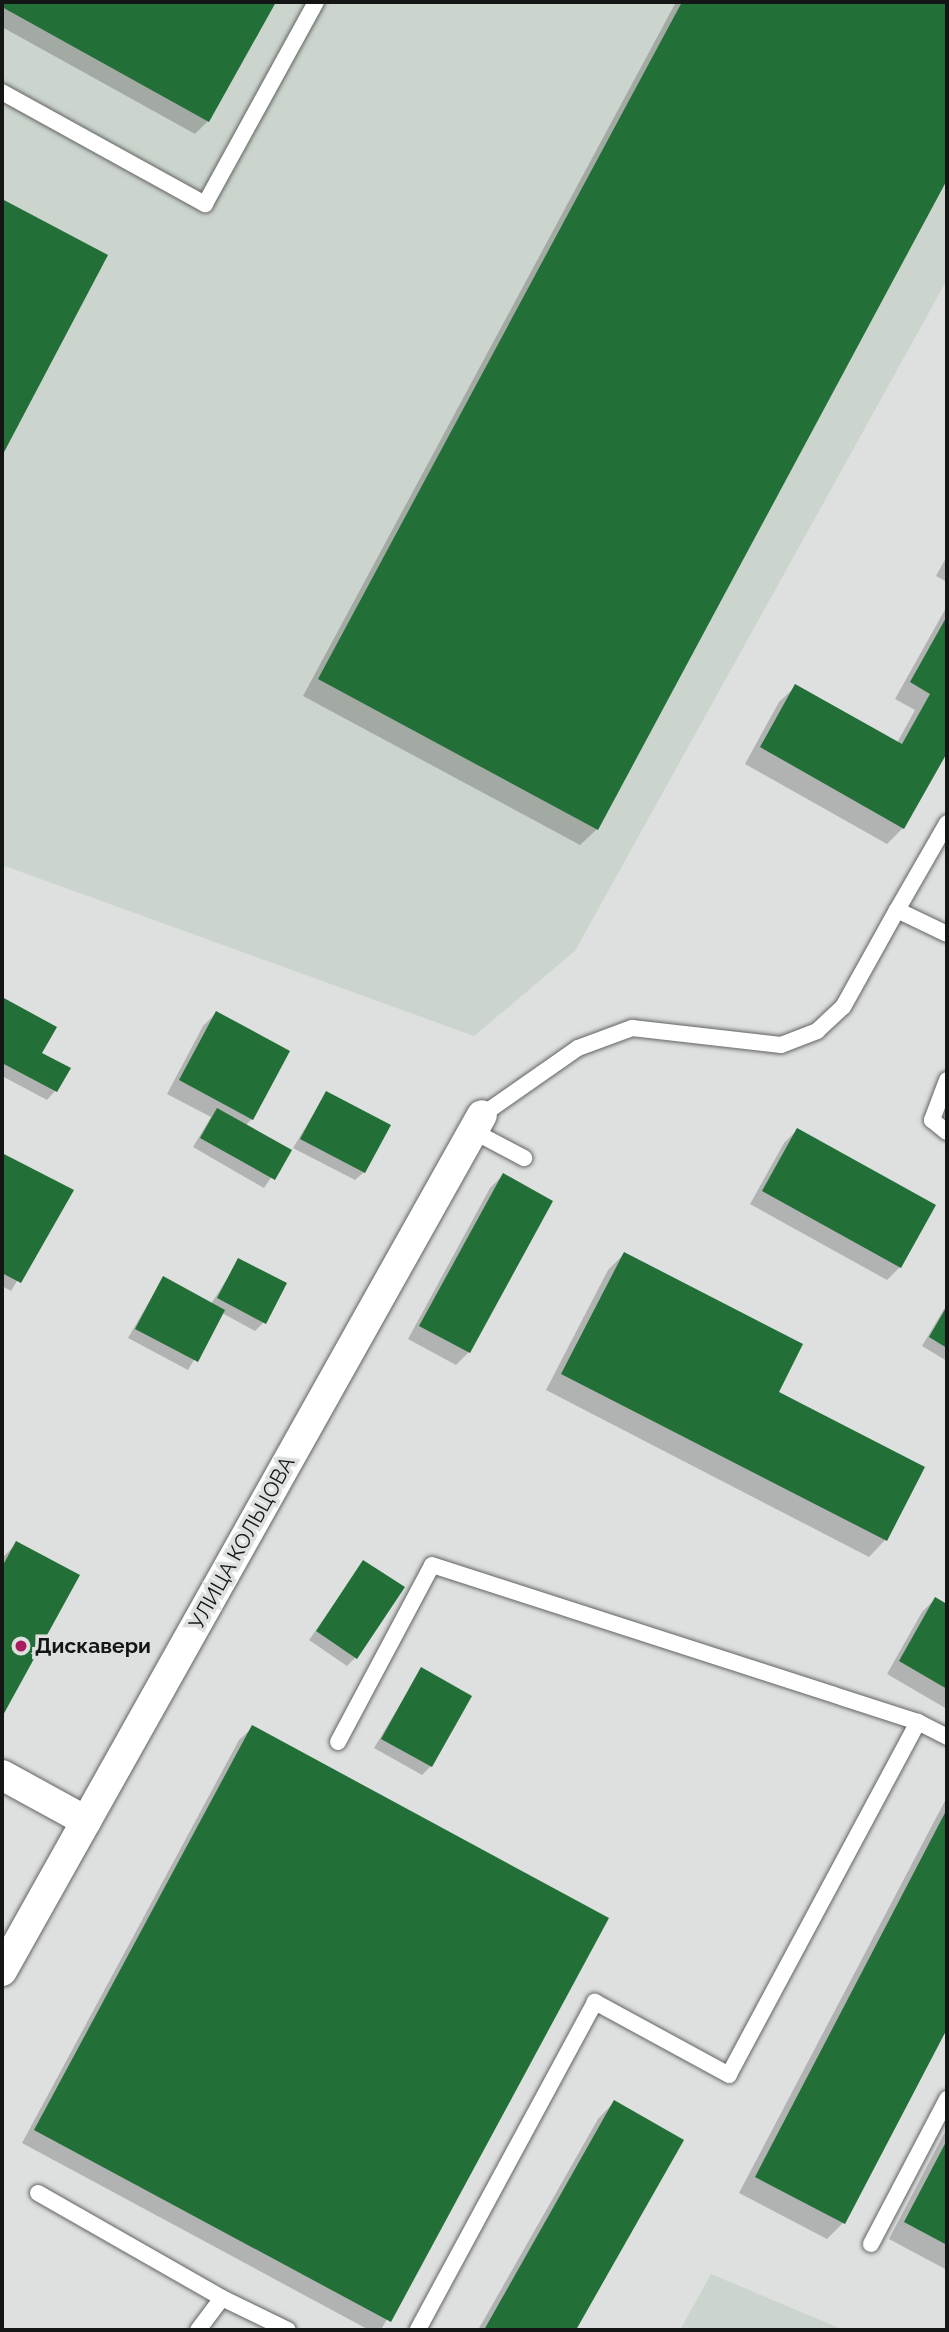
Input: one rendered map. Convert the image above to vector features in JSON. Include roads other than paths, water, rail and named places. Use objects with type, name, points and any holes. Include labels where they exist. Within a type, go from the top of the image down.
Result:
[{"type":"street","name":"УЛИЦА КОЛЬЦОВА","points":[[2,1971],[478,1123]]},
{"type":"street","points":[[2,1775],[86,1821]]},
{"type":"lane","points":[[2,92],[205,205],[316,2]]},
{"type":"lane","points":[[524,1158],[478,1123],[578,1048],[632,1028],[781,1045],[817,1031],[843,1007],[947,823]]},
{"type":"lane","points":[[897,910],[947,934]]},
{"type":"lane","points":[[947,1080],[932,1120],[947,1132]]},
{"type":"lane","points":[[338,1742],[432,1566],[918,1722],[947,1737]]},
{"type":"lane","points":[[418,2330],[594,2002],[729,2075],[918,1722]]},
{"type":"lane","points":[[871,2244],[947,2099]]},
{"type":"lane","points":[[38,2193],[222,2298],[288,2330]]},
{"type":"lane","points":[[198,2330],[222,2298]]},
{"type":"place","name":"Дискавери","points":[[21,1646]]}]
